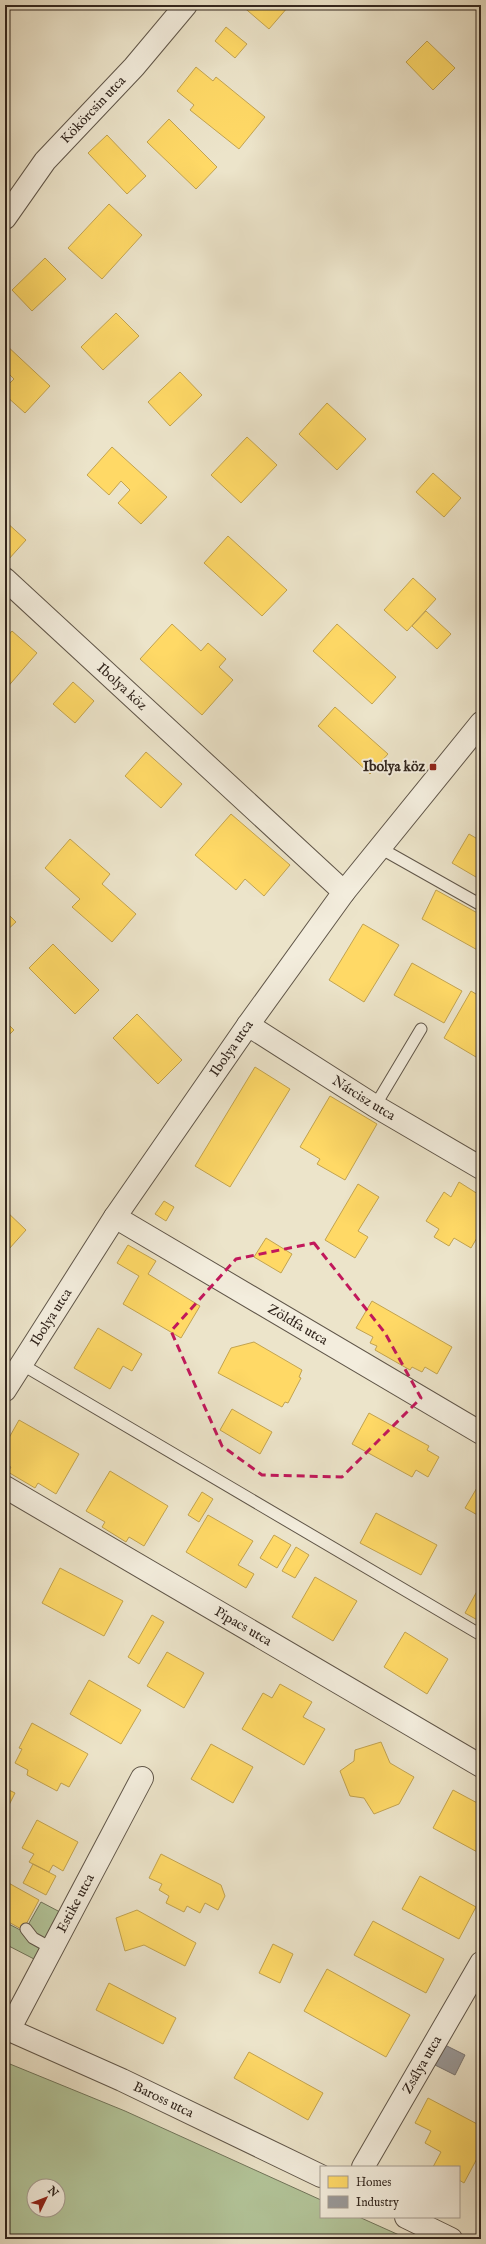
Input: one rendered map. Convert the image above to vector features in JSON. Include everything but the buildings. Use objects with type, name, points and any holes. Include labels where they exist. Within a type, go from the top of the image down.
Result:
[{"type":"street","name":"Kökörcsin utca","points":[[5,218],[45,162],[134,67],[186,5]]},
{"type":"street","name":"Ibolya köz","points":[[5,579],[344,892]]},
{"type":"street","name":"Ibolya utca","points":[[5,1390],[115,1216],[248,1025],[344,892],[481,723]]},
{"type":"street","name":"Nárcisz utca","points":[[248,1025],[375,1106],[481,1168]]},
{"type":"street","name":"Zöldfa utca","points":[[115,1216],[481,1433]]},
{"type":"street","name":"Pipacs utca","points":[[5,1487],[481,1766]]},
{"type":"street","name":"Estike utca","points":[[7,2029],[53,1949],[142,1778]]},
{"type":"street","name":"Zsálya utca","points":[[364,2166],[481,1963]]},
{"type":"street","name":"Baross utca","points":[[7,2029],[122,2080],[320,2176]]},
{"type":"street","points":[[408,2218],[451,2239]]},
{"type":"lane","points":[[380,848],[481,905]]},
{"type":"lane","points":[[375,1106],[421,1029]]},
{"type":"lane","points":[[21,1364],[481,1635]]},
{"type":"lane","points":[[26,1930],[33,1938],[53,1949]]},
{"type":"highlighted area","points":[[314,1243],[385,1333],[421,1398],[342,1477],[262,1475],[222,1446],[171,1331],[236,1259]]},
{"type":"green space","points":[[41,1902],[60,1912],[34,1959],[5,1944],[5,1922],[24,1932]]},
{"type":"green space","points":[[5,2062],[125,2111],[320,2200],[320,2218],[361,2218],[408,2239],[5,2239]]},
{"type":"place","name":"Ibolya köz","points":[[433,767]]}]
